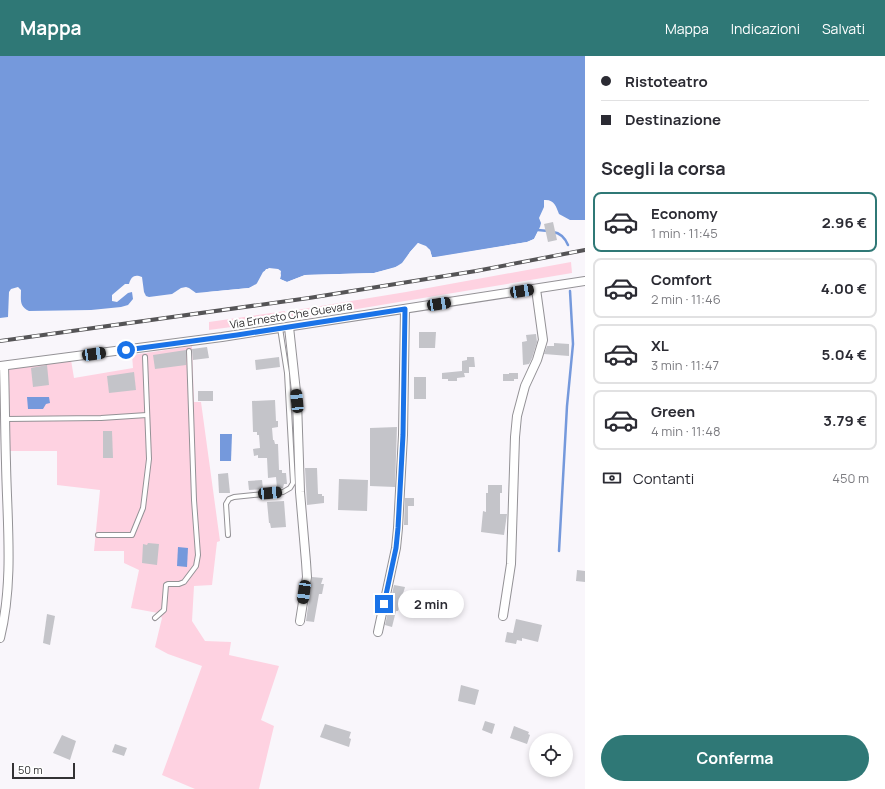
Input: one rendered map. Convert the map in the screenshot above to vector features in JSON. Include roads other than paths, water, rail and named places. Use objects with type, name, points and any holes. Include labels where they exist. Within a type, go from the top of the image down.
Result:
[{"type":"street","name":"Via Ernesto Che Guevara","points":[[2,366],[289,327],[585,281]]},
{"type":"street","points":[[503,616],[511,564],[517,416],[525,386],[537,360],[543,340],[536,289]]},
{"type":"street","points":[[378,632],[396,548],[398,528],[403,435],[405,309]]},
{"type":"street","points":[[289,327],[297,401],[300,492],[306,562],[306,577],[300,621]]},
{"type":"street","points":[[0,638],[4,615],[9,557],[6,420],[2,366]]},
{"type":"lane","points":[[228,535],[226,504],[229,499],[234,497],[283,492],[290,488],[293,483],[287,373],[280,328]]},
{"type":"lane","points":[[155,618],[164,610],[166,585],[184,582],[196,566],[198,555],[194,500],[189,351]]},
{"type":"lane","points":[[98,535],[132,535],[143,508],[149,459],[145,357]]},
{"type":"lane","points":[[6,420],[101,418],[147,415]]},
{"type":"water","points":[[0,56],[585,56],[585,220],[570,220],[559,214],[556,206],[552,202],[544,200],[544,207],[539,218],[541,223],[540,227],[534,239],[527,242],[435,257],[432,257],[430,250],[418,243],[402,263],[394,268],[374,273],[305,275],[287,282],[280,279],[281,275],[278,269],[266,269],[258,283],[249,288],[196,293],[186,287],[181,288],[172,294],[149,297],[146,296],[144,292],[142,277],[135,276],[132,277],[129,284],[125,284],[112,295],[112,301],[117,302],[128,293],[132,292],[133,299],[128,305],[121,307],[91,310],[29,311],[22,305],[21,290],[18,287],[11,289],[9,292],[8,317],[0,318]]},
{"type":"water","points":[[27,397],[49,397],[50,403],[46,404],[43,409],[28,409]]},
{"type":"water","points":[[220,434],[232,434],[231,461],[220,461]]},
{"type":"water","points":[[178,547],[188,548],[187,567],[177,566]]},
{"type":"waterway","points":[[538,230],[548,231]]},
{"type":"waterway","points":[[553,232],[562,236],[568,245]]},
{"type":"waterway","points":[[559,551],[567,406],[573,344],[570,291]]},
{"type":"railway","points":[[0,341],[309,298],[476,271],[585,250]]}]
